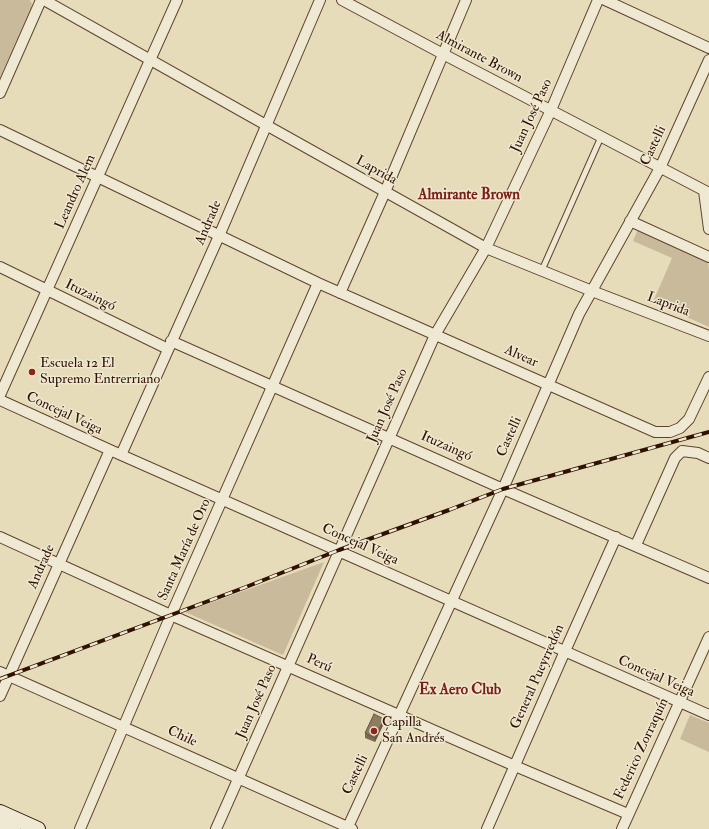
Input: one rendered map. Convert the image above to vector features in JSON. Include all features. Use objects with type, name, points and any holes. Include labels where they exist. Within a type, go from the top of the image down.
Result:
[{"type":"street","name":"Laprida","points":[[42,0],[486,248],[709,336]]},
{"type":"street","points":[[0,93],[42,0]]},
{"type":"street","name":"Leandro Alem","points":[[0,395],[177,0]]},
{"type":"street","name":"Andrade","points":[[121,455],[219,236],[320,0]]},
{"type":"street","name":"Almirante Brown","points":[[342,0],[706,192]]},
{"type":"street","points":[[340,293],[385,192],[466,0]]},
{"type":"street","name":"Juan José Paso","points":[[216,829],[435,335],[486,248],[551,110],[598,0]]},
{"type":"street","points":[[605,0],[709,48]]},
{"type":"street","name":"Castelli","points":[[348,828],[503,488],[579,314],[660,168],[709,60]]},
{"type":"street","name":"Alvear","points":[[0,130],[318,283],[655,432],[670,432],[680,428],[689,419],[709,377]]},
{"type":"street","points":[[706,192],[709,229]]},
{"type":"street","points":[[630,221],[709,257]]},
{"type":"street","name":"Ituzaingó","points":[[0,267],[47,290],[170,345],[272,385],[709,578]]},
{"type":"street","name":"Santa María de Oro","points":[[80,829],[171,615],[318,283]]},
{"type":"street","name":"Concejal Veiga","points":[[0,400],[709,715]]},
{"type":"street","name":"Andrade","points":[[0,696],[5,674],[59,564],[110,450]]},
{"type":"street","points":[[636,545],[675,458],[682,451],[698,453],[709,458]]},
{"type":"street","name":"Perú","points":[[0,537],[171,615],[628,814]]},
{"type":"street","name":"General Pueyrredón","points":[[487,829],[564,651],[616,537]]},
{"type":"street","name":"Federico Zorraquín","points":[[622,829],[709,637]]},
{"type":"street","name":"Chile","points":[[5,674],[124,726],[348,828]]},
{"type":"street","points":[[0,812],[38,829]]},
{"type":"street","points":[[0,823],[13,829]]},
{"type":"lane","points":[[542,270],[601,137]]},
{"type":"shaded area","points":[[0,0],[30,0],[32,4],[28,22],[0,88]]},
{"type":"shaded area","points":[[641,222],[707,251],[709,271],[709,327],[653,302],[672,258],[633,241]]},
{"type":"shaded area","points":[[324,562],[283,655],[185,612]]},
{"type":"shaded area","points":[[690,715],[709,723],[709,752],[680,739]]},
{"type":"building","name":"Capilla San Andrés","points":[[374,714],[384,719],[375,738],[365,733]]},
{"type":"railway","points":[[0,679],[503,489],[709,432]]},
{"type":"place","name":"Escuela 12 El Supremo Entrerriano","points":[[32,372]]},
{"type":"place","name":"Capilla San Andrés","points":[[374,731]]},
{"type":"district","name":"Almirante Brown","points":[[469,196]]},
{"type":"district","name":"Ex Aero Club","points":[[460,691]]}]
